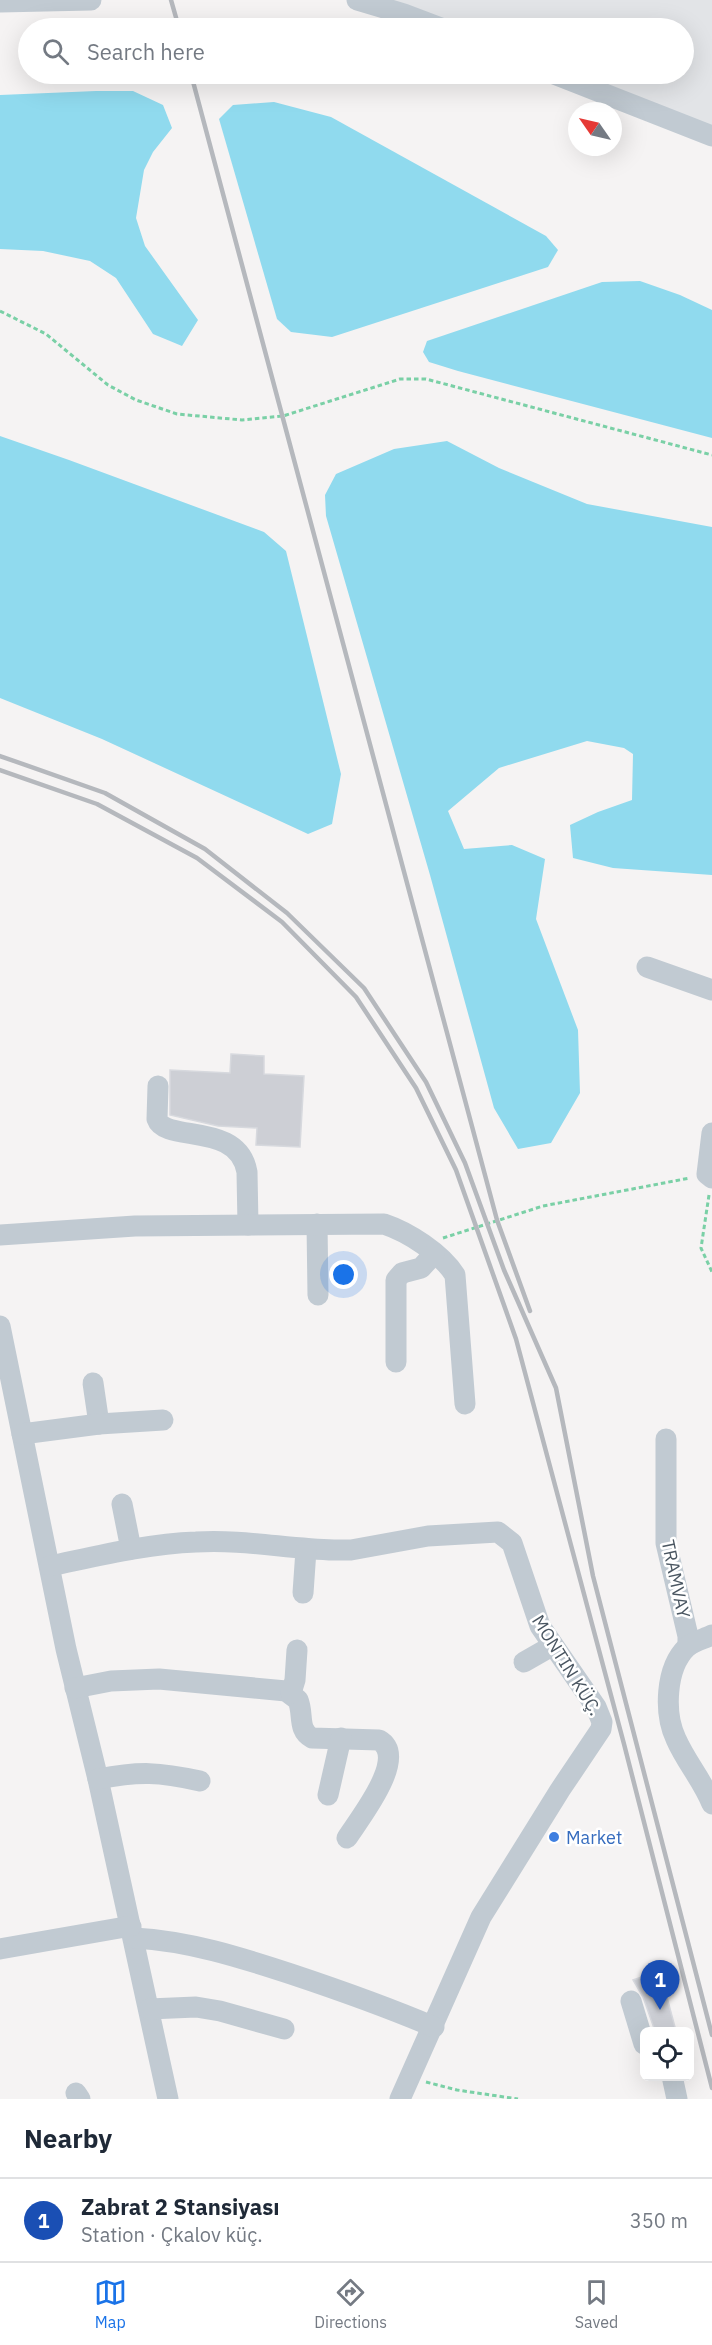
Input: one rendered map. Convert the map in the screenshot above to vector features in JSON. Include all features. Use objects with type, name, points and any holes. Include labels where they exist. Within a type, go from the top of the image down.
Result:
[{"type":"street","points":[[0,2],[91,0]]},
{"type":"street","points":[[357,0],[415,18]]},
{"type":"street","points":[[580,84],[712,136]]},
{"type":"street","points":[[647,967],[712,990]]},
{"type":"street","points":[[158,1086],[157,1119],[165,1129],[208,1135],[239,1153],[247,1172],[248,1225]]},
{"type":"street","points":[[710,1181],[712,1133]]},
{"type":"street","points":[[317,1224],[318,1295]]},
{"type":"street","points":[[0,1235],[135,1226],[384,1224],[402,1230],[429,1250],[455,1275],[465,1404]]},
{"type":"street","points":[[396,1362],[396,1280],[402,1273],[421,1268],[429,1250]]},
{"type":"street","points":[[0,1326],[75,1688],[98,1779],[168,2099]]},
{"type":"street","points":[[93,1383],[99,1424]]},
{"type":"street","points":[[22,1434],[99,1424],[163,1420]]},
{"type":"street","name":"TRAMVAY","points":[[666,1439],[666,1543],[688,1636],[688,1646],[712,1635]]},
{"type":"street","points":[[122,1504],[131,1549]]},
{"type":"street","name":"MONTIN KÜÇ.","points":[[50,1566],[131,1549],[194,1542],[220,1541],[306,1550],[351,1550],[428,1536],[498,1532],[512,1543],[533,1611],[552,1646],[596,1707],[602,1722],[601,1729],[481,1917],[400,2099]]},
{"type":"street","points":[[303,1593],[306,1550]]},
{"type":"street","points":[[524,1662],[552,1646]]},
{"type":"street","points":[[688,1646],[675,1666],[671,1680],[670,1725],[676,1740],[711,1801]]},
{"type":"street","points":[[291,1693],[295,1680],[297,1650]]},
{"type":"street","points":[[75,1688],[111,1681],[159,1679],[291,1693],[301,1706],[302,1728],[312,1738],[379,1740],[385,1743],[389,1749],[384,1776],[372,1801],[346,1838]]},
{"type":"street","points":[[328,1795],[340,1738]]},
{"type":"street","points":[[98,1779],[140,1772],[200,1781]]},
{"type":"street","points":[[0,1949],[132,1932],[231,1955],[354,1995],[434,2027]]},
{"type":"street","points":[[631,2001],[640,2029]]},
{"type":"street","points":[[149,2009],[196,2007],[220,2010],[284,2029]]},
{"type":"street","points":[[673,2081],[677,2099]]},
{"type":"path","points":[[0,311],[46,334],[108,385],[136,400],[177,414],[242,420],[282,416],[400,379],[426,379],[712,455]]},
{"type":"path","points":[[429,1250],[439,1239],[543,1206],[710,1181],[700,1248],[712,1272]]},
{"type":"path","points":[[410,2077],[457,2090],[518,2099]]},
{"type":"shaded area","points":[[388,0],[712,0],[712,127],[602,84],[694,84],[694,18],[435,18]]},
{"type":"water","points":[[133,91],[163,105],[172,128],[153,152],[144,170],[136,218],[145,246],[198,320],[182,346],[153,334],[116,278],[90,261],[43,251],[0,249],[0,95]]},
{"type":"water","points":[[274,102],[331,117],[546,236],[558,250],[548,267],[332,337],[291,332],[277,319],[219,119],[233,105]]},
{"type":"water","points":[[640,281],[680,295],[712,310],[712,438],[458,371],[429,362],[423,352],[427,341],[602,282]]},
{"type":"water","points":[[0,436],[264,532],[286,551],[341,774],[332,824],[308,834],[102,739],[0,698]]},
{"type":"water","points":[[447,441],[499,468],[587,504],[712,527],[712,875],[613,868],[573,858],[570,825],[632,800],[633,754],[624,748],[587,741],[499,768],[448,811],[464,849],[512,845],[545,859],[536,919],[578,1030],[580,1093],[551,1143],[518,1149],[494,1108],[430,875],[326,516],[325,495],[336,474],[394,449]]},
{"type":"building","points":[[231,1054],[264,1056],[264,1074],[304,1076],[300,1147],[256,1145],[257,1128],[218,1126],[170,1115],[170,1070],[230,1073]]},
{"type":"building","points":[[660,1971],[675,2027],[654,2027],[643,1997],[633,1980]]},
{"type":"railway","points":[[171,0],[176,18]]},
{"type":"railway","points":[[194,84],[497,1220],[530,1311]]},
{"type":"railway","points":[[0,756],[105,793],[205,849],[287,913],[364,988],[426,1082],[465,1163],[504,1270],[556,1388],[593,1576],[712,2035]]},
{"type":"railway","points":[[0,770],[97,804],[197,858],[282,922],[356,997],[416,1088],[456,1170],[516,1339],[624,1744],[712,2088]]},
{"type":"place","name":"Market","points":[[554,1837]]},
{"type":"place","name":"Zabrat 2 Stansiyası","points":[[660,2010]]}]
